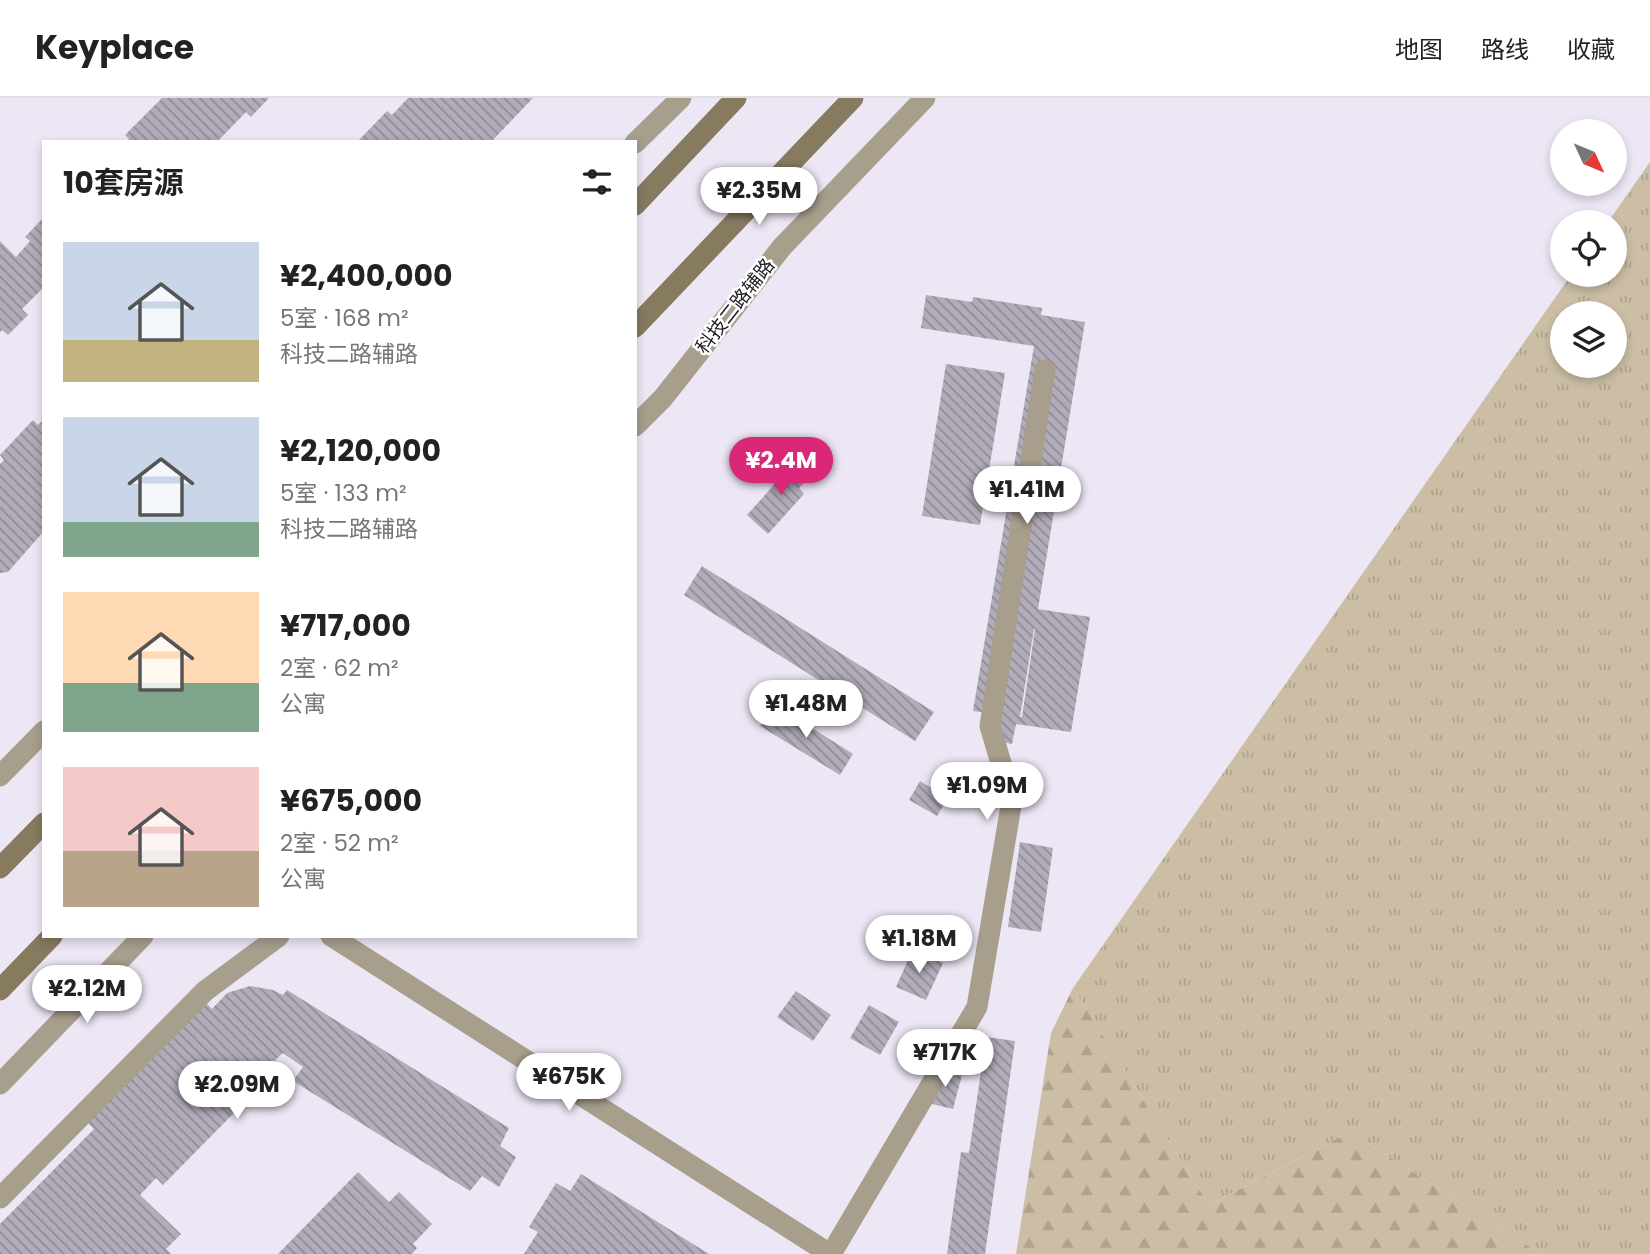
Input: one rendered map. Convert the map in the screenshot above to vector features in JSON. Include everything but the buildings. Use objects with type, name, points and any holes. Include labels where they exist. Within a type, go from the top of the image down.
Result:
[{"type":"main road","points":[[637,203],[736,98]]},
{"type":"main road","points":[[637,325],[853,98]]},
{"type":"main road","points":[[0,868],[42,825]]},
{"type":"main road","points":[[0,990],[50,938]]},
{"type":"street","points":[[637,141],[681,98]]},
{"type":"street","name":"科技二路辅路","points":[[637,424],[663,398],[782,247],[925,98]]},
{"type":"street","points":[[334,938],[831,1254],[976,1007],[1012,800],[990,726],[1045,370]]},
{"type":"street","points":[[0,776],[42,733]]},
{"type":"street","points":[[0,1084],[141,938]]},
{"type":"street","points":[[0,1199],[205,991],[276,938]]},
{"type":"green space","points":[[1650,162],[1650,1254],[1541,1254],[1350,1132],[1209,1205],[1073,988],[1550,305],[1550,378],[1627,378],[1627,301],[1553,301],[1563,287],[1627,287],[1627,210],[1616,210]]},
{"type":"green space","points":[[1073,988],[1209,1205],[1350,1132],[1541,1254],[1016,1254],[1051,1033]]}]
